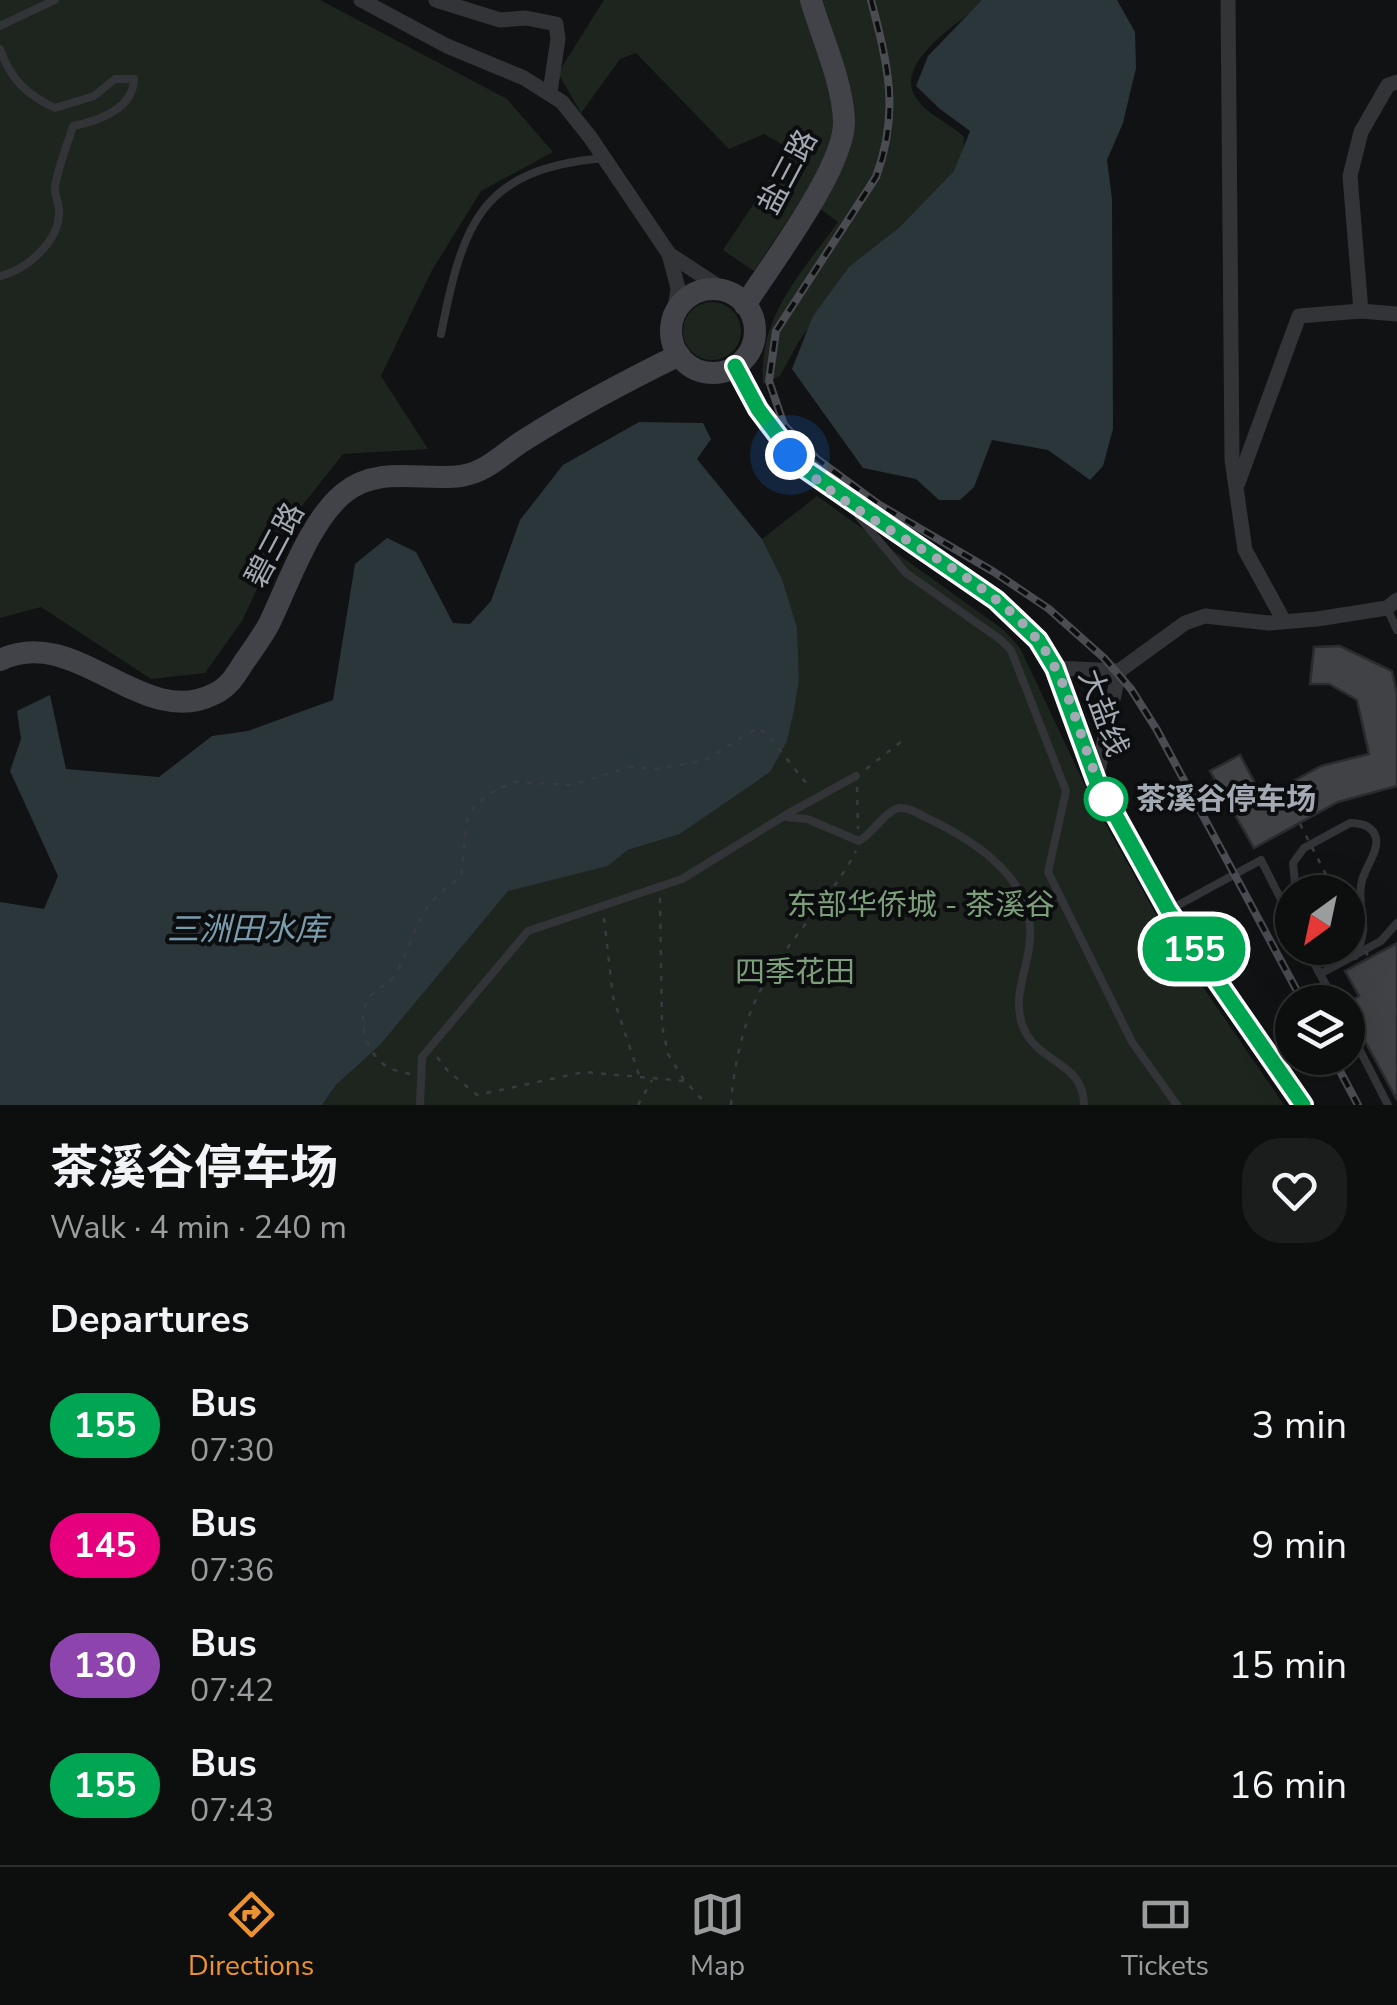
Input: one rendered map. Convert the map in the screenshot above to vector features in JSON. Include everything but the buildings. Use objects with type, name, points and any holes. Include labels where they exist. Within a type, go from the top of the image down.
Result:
[{"type":"main road","name":"盐三路","points":[[736,298],[822,182],[842,139],[840,95],[811,0]]},
{"type":"main road","points":[[705,290],[736,298],[754,323],[749,352],[735,366],[715,373],[686,363],[678,355],[671,336],[674,315],[686,298],[705,290]]},
{"type":"main road","name":"碧三路","points":[[0,660],[15,652],[46,652],[158,699],[188,703],[213,695],[230,684],[267,628],[328,508],[346,491],[390,476],[461,476],[491,466],[537,432],[614,386],[678,355]]},
{"type":"main road","name":"大盐线","points":[[735,366],[758,409],[790,455],[814,477],[1010,611],[1038,640],[1055,668],[1096,780],[1168,910],[1303,1105]]},
{"type":"street","points":[[361,0],[447,46],[550,92],[575,116],[669,254],[678,288],[674,315]]},
{"type":"street","points":[[436,0],[500,20],[526,18],[556,24],[558,39],[550,92]]},
{"type":"street","points":[[1228,0],[1232,460],[1245,550],[1284,622]]},
{"type":"street","points":[[1361,311],[1350,176],[1362,132],[1388,84],[1397,82]]},
{"type":"street","points":[[669,254],[736,298]]},
{"type":"street","points":[[1236,488],[1300,316],[1361,311],[1397,314]]},
{"type":"street","points":[[1055,668],[1118,670],[1185,623],[1205,616],[1284,622],[1392,604]]},
{"type":"street","points":[[1096,780],[1118,670]]},
{"type":"lane","points":[[0,26],[55,0]]},
{"type":"lane","points":[[0,49],[11,76],[27,94],[55,108],[94,96],[115,79],[134,80],[134,88],[114,112],[100,120],[72,126],[54,190],[60,212],[54,228],[40,253],[14,272],[0,276]]},
{"type":"lane","points":[[441,334],[457,263],[489,203],[506,186],[539,168],[604,158]]},
{"type":"lane","points":[[844,498],[906,574],[1011,650],[1066,791],[1048,872],[1132,1042],[1177,1105]]},
{"type":"lane","points":[[1392,604],[1397,630]]},
{"type":"lane","points":[[420,1105],[422,1057],[528,930],[682,880],[856,776]]},
{"type":"lane","points":[[782,817],[807,819],[859,841],[894,810],[907,808],[972,842],[998,864],[1020,892],[1030,923],[1030,955],[1017,1008],[1024,1030],[1041,1053],[1075,1074],[1081,1083],[1084,1105]]},
{"type":"lane","points":[[1294,875],[1293,863],[1304,848],[1350,823],[1369,827],[1376,841],[1364,875]]},
{"type":"lane","points":[[1168,910],[1261,860],[1275,886]]},
{"type":"lane","points":[[1365,950],[1380,942],[1397,923]]},
{"type":"lane","points":[[1315,965],[1326,985]]},
{"type":"lane","points":[[1320,974],[1338,965]]},
{"type":"lane","points":[[1365,1060],[1388,1105]]},
{"type":"path","points":[[421,1078],[384,1066],[364,1037],[364,1008],[372,994],[393,980],[422,910],[436,894],[461,877],[467,820],[475,805],[516,782],[570,785],[631,767],[654,769],[704,761],[757,728],[800,771],[816,798]]},
{"type":"path","points":[[731,1105],[737,1060],[753,1005],[780,960],[839,884],[859,841],[856,776],[906,738]]},
{"type":"path","points":[[1300,824],[1326,875]]},
{"type":"path","points":[[660,887],[662,1026],[668,1054],[707,1105]]},
{"type":"path","points":[[603,906],[613,997],[640,1077]]},
{"type":"path","points":[[1365,948],[1370,958]]},
{"type":"path","points":[[430,1048],[447,1070],[477,1095],[584,1072],[685,1081]]},
{"type":"path","points":[[638,1105],[653,1078]]},
{"type":"green space","points":[[0,0],[320,0],[507,99],[553,152],[481,191],[431,272],[381,376],[428,449],[343,454],[286,526],[242,621],[205,673],[151,679],[41,607],[0,618]]},
{"type":"green space","points":[[604,0],[807,0],[828,80],[834,121],[813,179],[754,271],[723,250],[790,149],[764,134],[729,149],[636,53],[620,59],[581,113],[558,73]]},
{"type":"green space","points":[[823,0],[988,0],[948,30],[922,56],[911,84],[921,104],[964,137],[963,162],[943,188],[844,282],[799,341],[780,376],[763,384],[767,337],[775,317],[797,278],[838,222],[818,207],[843,167],[853,134],[847,76]]},
{"type":"green space","points":[[712,302],[732,311],[741,331],[732,351],[712,360],[692,351],[683,331],[692,311]]},
{"type":"green space","name":"东部华侨城 - 茶溪谷","points":[[817,496],[1005,631],[1020,648],[1090,796],[1168,936],[1284,1105],[322,1105],[335,1086],[380,1045],[508,890],[608,866],[628,850],[680,834],[770,772],[799,678],[797,627],[782,579],[762,539]]},
{"type":"water","points":[[982,0],[1117,0],[1135,32],[1136,68],[1123,123],[1107,160],[1112,199],[1113,429],[1103,466],[1090,480],[1048,450],[992,440],[974,487],[960,500],[939,500],[916,479],[863,468],[792,369],[813,316],[849,267],[900,227],[954,171],[970,131],[916,86],[928,56]]},
{"type":"water","name":"三洲田水库","points":[[639,422],[703,423],[711,439],[697,459],[762,539],[782,579],[797,627],[799,678],[787,741],[770,772],[680,834],[628,850],[608,866],[508,891],[380,1045],[335,1086],[322,1105],[0,1105],[0,902],[44,909],[58,876],[10,771],[21,739],[17,711],[50,695],[66,769],[159,777],[212,736],[248,731],[333,700],[355,564],[387,538],[416,552],[453,623],[470,624],[491,601],[520,520],[563,465]]},
{"type":"railway","points":[[871,0],[889,88],[888,131],[876,177],[776,331],[769,381],[784,425],[817,459],[878,504],[1049,609],[1104,658],[1131,689],[1157,730],[1294,985]]},
{"type":"railway","points":[[1342,1075],[1358,1105]]},
{"type":"bus line","name":"155","points":[[735,366],[758,409],[801,466],[996,600],[1038,640],[1055,668],[1096,780],[1168,910],[1303,1105]]},
{"type":"place","name":"茶溪谷停车场","points":[[1106,799]]},
{"type":"route","points":[[790,455],[829,488],[996,600],[1038,640],[1055,668],[1096,780],[1110,806],[1106,799]]},
{"type":"park label","name":"四季花田","points":[[795,972]]}]
